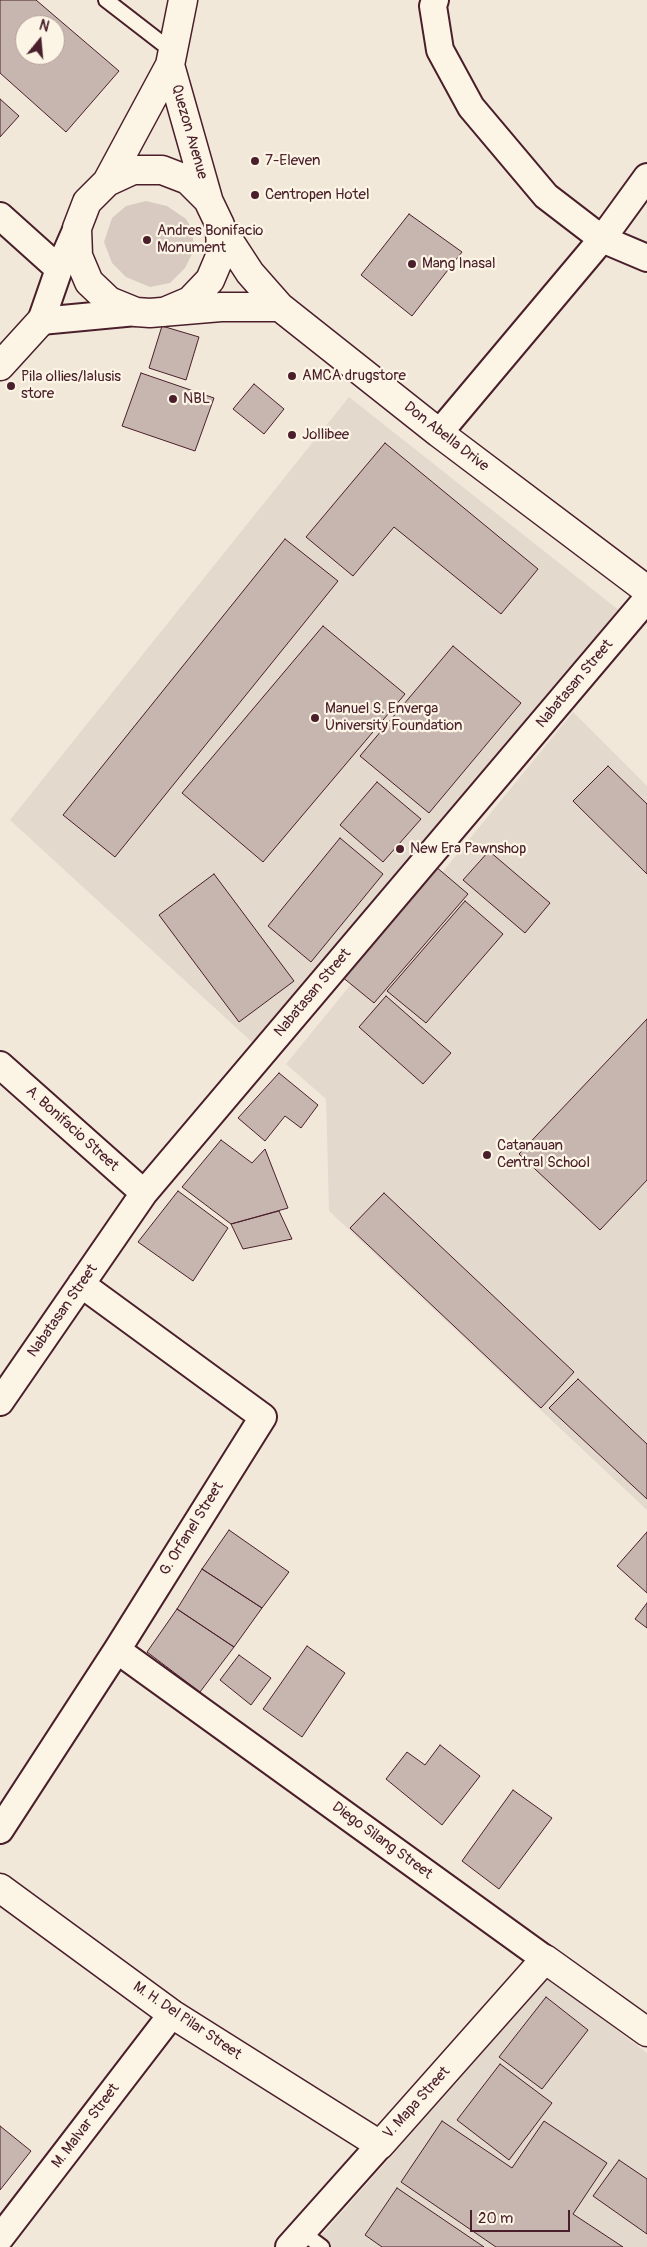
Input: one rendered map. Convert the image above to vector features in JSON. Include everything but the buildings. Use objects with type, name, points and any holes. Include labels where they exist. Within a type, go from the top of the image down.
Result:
[{"type":"main road","name":"Quezon Avenue","points":[[107,182],[171,58],[184,0]]},
{"type":"main road","name":"Quezon Avenue","points":[[171,58],[208,200]]},
{"type":"main road","points":[[164,312],[190,301],[210,280],[220,254],[220,226],[208,200],[188,180],[162,170],[133,170],[107,182],[88,202],[77,228],[78,256],[89,282],[110,302],[136,312],[164,312],[221,307],[280,307]]},
{"type":"main road","name":"Don Abella Drive","points":[[220,226],[250,274],[280,307],[439,433],[647,590]]},
{"type":"main road","points":[[0,366],[41,321]]},
{"type":"main road","name":"M. H. Del Pilar Street","points":[[0,1888],[172,2014],[380,2146]]},
{"type":"main road","name":"Diego Silang Street","points":[[545,1959],[647,2032]]},
{"type":"main road","name":"V. Mapa Street","points":[[380,2146],[545,1959]]},
{"type":"street","points":[[435,0],[433,6],[440,50],[471,107],[546,196],[602,239],[647,258]]},
{"type":"street","points":[[439,433],[602,239],[647,177]]},
{"type":"street","points":[[0,216],[59,269]]},
{"type":"street","points":[[77,228],[59,269],[41,321],[136,312]]},
{"type":"street","name":"Nabatasan Street","points":[[0,1402],[144,1193],[647,599]]},
{"type":"street","name":"A. Bonifacio Street","points":[[0,1065],[144,1193]]},
{"type":"street","name":"G. Orfanel Street","points":[[0,1830],[118,1650],[263,1417],[81,1284]]},
{"type":"street","name":"Diego Silang Street","points":[[118,1650],[545,1959]]},
{"type":"street","name":"M. Malvar Street","points":[[0,2238],[172,2014]]},
{"type":"street","name":"V. Mapa Street","points":[[304,2242],[380,2146]]},
{"type":"lane","points":[[106,0],[171,58]]},
{"type":"shaded area","points":[[146,201],[167,206],[186,219],[192,229],[194,250],[185,268],[170,283],[150,287],[126,277],[112,263],[104,242],[112,218],[126,206]]},
{"type":"shaded area","name":"Manuel S. Enverga University Foundation","points":[[349,397],[625,615],[255,1045],[10,820]]},
{"type":"shaded area","name":"Catanauan Central School","points":[[573,712],[647,786],[647,1510],[329,1211],[326,1099],[286,1064]]},
{"type":"shaded area","points":[[549,1978],[647,2053],[647,2247],[311,2247]]},
{"type":"place","name":"7-Eleven","points":[[255,161]]},
{"type":"place","name":"Centropen Hotel","points":[[255,195]]},
{"type":"place","name":"Andres Bonifacio Monument","points":[[147,240]]},
{"type":"place","name":"Mang Inasal","points":[[412,264]]},
{"type":"place","name":"AMCA drugstore","points":[[292,376]]},
{"type":"place","name":"Pila ollies/lalusis store","points":[[11,386]]},
{"type":"place","name":"NBL","points":[[173,399]]},
{"type":"place","name":"Jollibee","points":[[292,435]]},
{"type":"place","name":"Manuel S. Enverga University Foundation","points":[[315,718]]},
{"type":"place","name":"New Era Pawnshop","points":[[400,849]]},
{"type":"place","name":"Catanauan Central School","points":[[487,1155]]}]
